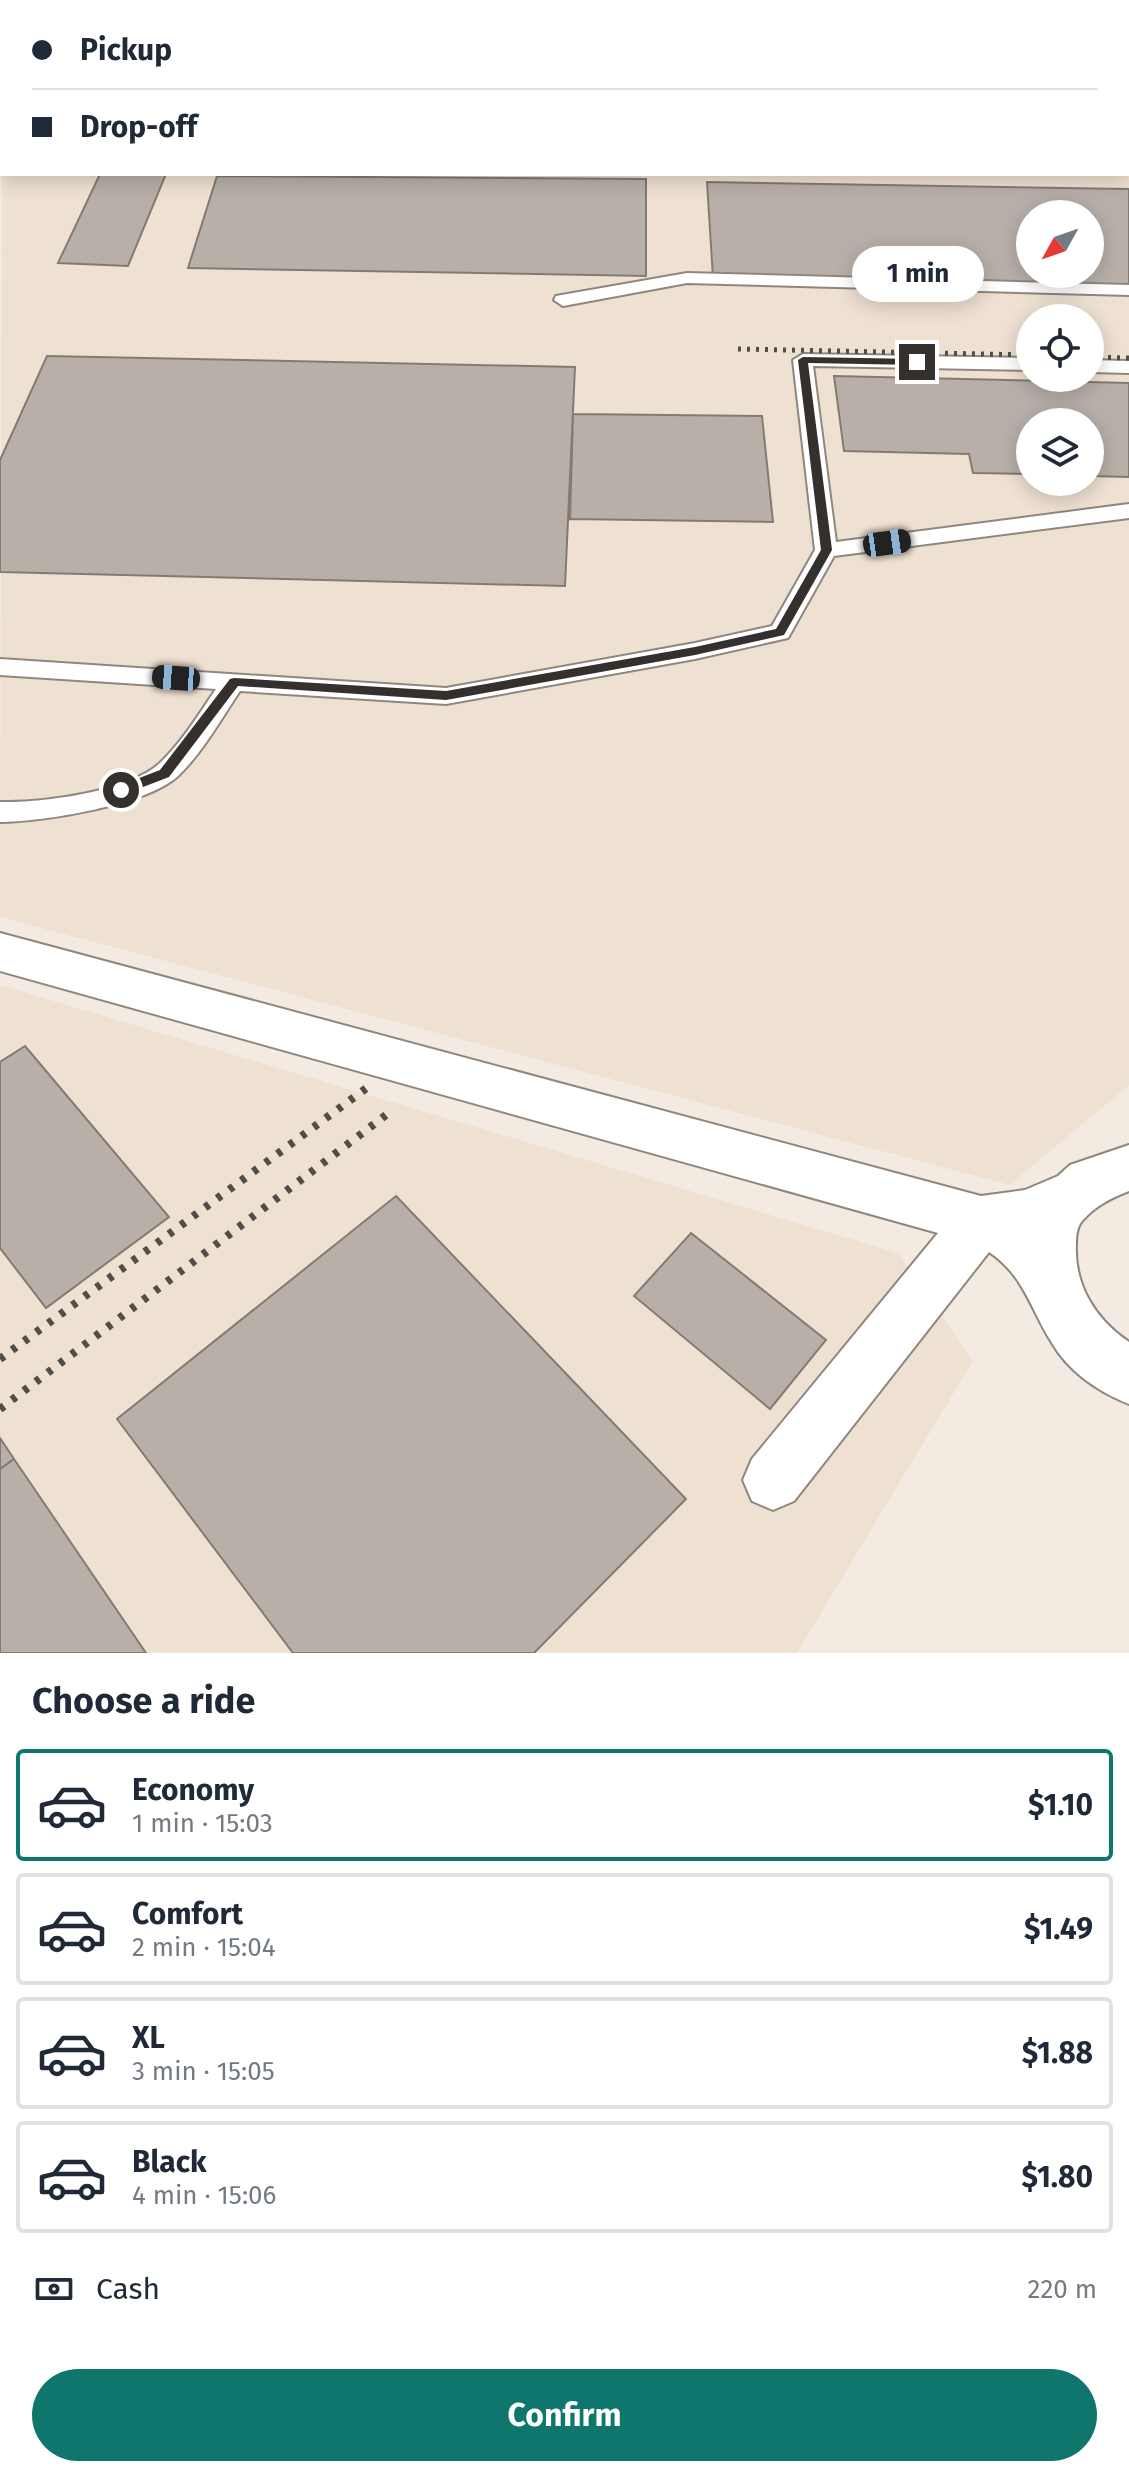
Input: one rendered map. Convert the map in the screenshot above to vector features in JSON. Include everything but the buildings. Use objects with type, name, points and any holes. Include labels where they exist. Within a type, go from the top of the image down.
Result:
[{"type":"street","points":[[0,952],[981,1221],[1021,1241],[1034,1254],[1049,1277],[1068,1320],[1083,1340],[1103,1359],[1129,1376]]},
{"type":"street","points":[[1049,1277],[1048,1234],[1055,1214],[1129,1148]]},
{"type":"street","points":[[773,1480],[981,1221],[1029,1214],[1094,1182]]},
{"type":"lane","points":[[563,300],[687,278],[1129,290]]},
{"type":"lane","points":[[0,667],[446,696],[780,632],[826,550],[803,360],[1016,364]]},
{"type":"lane","points":[[1104,366],[1129,367]]},
{"type":"lane","points":[[826,550],[1129,511]]},
{"type":"lane","points":[[0,812],[18,814],[99,799],[165,773],[234,682]]},
{"type":"shaded area","points":[[2,176],[1129,176],[1129,1085],[1010,1185],[0,917]]},
{"type":"shaded area","points":[[0,985],[898,1253],[973,1361],[797,1653],[0,1653]]},
{"type":"railway","points":[[738,349],[1016,355]]},
{"type":"railway","points":[[1104,357],[1129,358]]},
{"type":"railway","points":[[0,1359],[368,1087]]},
{"type":"railway","points":[[0,1409],[390,1112]]},
{"type":"route","points":[[121,790],[165,773],[234,682],[446,696],[695,651],[780,632],[826,550],[803,360],[917,362]]}]
